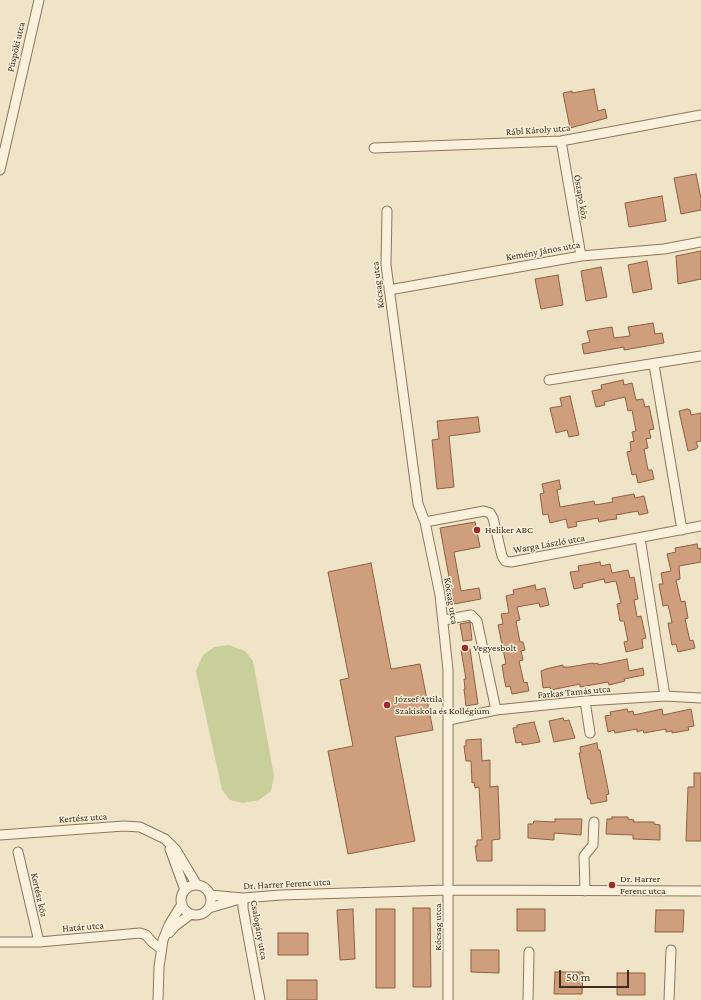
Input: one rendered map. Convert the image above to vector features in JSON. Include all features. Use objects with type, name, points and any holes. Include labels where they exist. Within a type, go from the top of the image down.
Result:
[{"type":"street","name":"Püspöki utca","points":[[0,170],[39,0]]},
{"type":"street","points":[[700,115],[701,126]]},
{"type":"street","name":"Rábl Károly utca","points":[[374,148],[561,141],[700,115]]},
{"type":"street","name":"Őszapó köz","points":[[561,141],[581,256]]},
{"type":"street","name":"Kócsag utca","points":[[387,211],[386,260],[389,290],[418,504],[425,522],[444,620],[448,670],[448,1000]]},
{"type":"street","name":"Kemény János utca","points":[[389,290],[581,256],[664,249],[701,242]]},
{"type":"street","points":[[549,380],[654,365],[701,356]]},
{"type":"street","points":[[654,365],[682,530]]},
{"type":"street","name":"Warga László utca","points":[[425,522],[484,512],[490,513],[493,518],[502,556],[505,561],[511,562],[701,526]]},
{"type":"street","points":[[640,538],[665,696]]},
{"type":"street","points":[[444,620],[471,615],[477,621],[496,710]]},
{"type":"street","name":"Farkas Tamás utca","points":[[449,720],[496,710],[585,701],[665,696],[701,698]]},
{"type":"street","points":[[585,701],[590,733]]},
{"type":"street","points":[[585,890],[584,856],[593,845],[594,822]]},
{"type":"street","name":"Kertész utca","points":[[0,835],[132,826],[140,827],[165,839],[176,850],[197,885]]},
{"type":"street","points":[[165,839],[174,857],[185,890]]},
{"type":"street","name":"Kertész köz","points":[[18,852],[39,942]]},
{"type":"street","points":[[192,885],[197,885],[205,888],[210,895],[209,908],[201,914],[191,914],[184,909],[182,904],[182,895],[185,890],[192,885]]},
{"type":"street","name":"Dr. Harrer Ferenc utca","points":[[210,895],[243,898],[288,894],[449,890],[701,891]]},
{"type":"street","name":"Csalogány utca","points":[[209,908],[243,898],[243,908],[260,1000]]},
{"type":"street","points":[[158,1000],[162,944],[169,925],[182,904]]},
{"type":"street","points":[[162,944],[175,926],[191,914]]},
{"type":"street","name":"Határ utca","points":[[0,942],[39,942],[140,933],[146,935],[152,942],[162,944]]},
{"type":"street","points":[[669,1000],[671,950]]},
{"type":"street","points":[[528,1000],[529,952]]},
{"type":"green space","points":[[229,645],[245,651],[253,661],[274,776],[271,791],[259,800],[243,803],[230,800],[222,790],[196,671],[203,655],[214,647]]},
{"type":"building","points":[[594,89],[598,111],[605,109],[607,118],[570,128],[563,93]]},
{"type":"building","points":[[696,174],[701,198],[701,210],[681,214],[674,178]]},
{"type":"building","points":[[662,196],[666,221],[629,227],[625,203]]},
{"type":"building","points":[[701,251],[701,279],[678,284],[676,256]]},
{"type":"building","points":[[647,261],[652,289],[633,293],[628,265]]},
{"type":"building","points":[[601,267],[607,297],[586,301],[581,271]]},
{"type":"building","points":[[558,275],[563,305],[541,309],[535,279]]},
{"type":"building","points":[[653,323],[655,334],[662,333],[664,343],[624,350],[624,347],[584,354],[582,344],[590,342],[587,331],[612,327],[614,338],[630,336],[628,327]]},
{"type":"building","points":[[623,380],[624,385],[632,383],[636,400],[643,399],[645,407],[649,406],[654,429],[649,430],[651,438],[646,439],[648,448],[644,449],[648,470],[652,470],[654,479],[638,483],[636,474],[632,475],[627,452],[631,451],[630,442],[634,441],[632,432],[636,431],[632,410],[628,411],[625,397],[604,402],[605,405],[596,407],[592,391],[602,389],[601,385]]},
{"type":"building","points":[[570,396],[579,435],[569,437],[567,430],[556,433],[550,408],[562,406],[560,398]]},
{"type":"building","points":[[687,409],[690,410],[691,415],[701,413],[701,441],[696,442],[698,447],[696,449],[688,451],[679,411]]},
{"type":"building","points":[[478,417],[480,432],[449,436],[454,487],[437,489],[432,440],[439,439],[437,421]]},
{"type":"building","points":[[559,480],[561,489],[557,490],[560,507],[594,501],[595,505],[613,502],[612,498],[634,494],[635,498],[644,496],[648,513],[639,515],[638,511],[616,515],[617,519],[599,522],[598,518],[576,522],[577,526],[568,528],[566,519],[550,523],[548,514],[543,515],[540,494],[544,493],[542,484]]},
{"type":"building","points":[[475,522],[480,547],[454,552],[461,591],[479,588],[481,599],[454,604],[440,528]]},
{"type":"building","points":[[697,544],[698,549],[701,548],[701,562],[679,566],[680,579],[676,580],[681,602],[685,601],[688,618],[685,619],[690,641],[693,640],[695,648],[678,652],[676,644],[672,645],[668,623],[672,623],[670,613],[668,605],[663,606],[659,584],[663,584],[661,573],[671,571],[667,554],[676,552],[675,548]]},
{"type":"building","points":[[600,562],[601,566],[610,564],[612,573],[628,570],[630,578],[634,577],[638,599],[634,600],[637,617],[641,616],[646,638],[642,639],[643,648],[626,652],[624,642],[628,641],[624,621],[620,621],[617,604],[621,603],[616,581],[605,583],[604,579],[582,584],[583,587],[574,589],[570,572],[579,571],[578,566]]},
{"type":"building","name":"József Attila Szakiskola és Kollégium","points":[[371,563],[391,669],[420,664],[433,730],[395,737],[415,841],[348,854],[328,751],[353,746],[340,680],[349,678],[328,572]]},
{"type":"building","points":[[535,585],[536,590],[545,588],[549,605],[540,607],[539,603],[517,607],[520,620],[516,621],[520,642],[523,642],[525,650],[521,651],[523,660],[519,661],[524,683],[527,682],[529,691],[512,694],[510,686],[506,687],[504,678],[502,665],[506,664],[498,625],[503,624],[501,614],[509,613],[506,596],[514,594],[513,590]]},
{"type":"building","points":[[470,622],[472,640],[463,641],[460,624]]},
{"type":"building","points":[[470,649],[478,704],[466,706],[464,679],[466,679],[461,650]]},
{"type":"building","points":[[627,659],[629,671],[643,668],[644,675],[624,679],[625,681],[609,685],[608,682],[580,687],[580,684],[551,690],[550,687],[543,688],[541,671],[546,669],[563,665],[563,667],[570,667],[598,663],[598,665]]},
{"type":"building","points":[[627,709],[628,712],[633,711],[634,715],[662,709],[663,715],[691,709],[694,726],[688,727],[689,730],[672,733],[672,731],[666,732],[666,729],[644,733],[643,730],[637,732],[637,729],[615,733],[614,730],[608,732],[605,716],[611,715],[610,712]]},
{"type":"building","points":[[563,718],[564,721],[569,720],[575,738],[554,742],[549,721]]},
{"type":"building","points":[[534,722],[540,742],[522,745],[522,742],[516,743],[513,728],[517,727],[517,725]]},
{"type":"building","points":[[481,739],[482,761],[490,760],[490,787],[498,786],[500,839],[492,840],[492,861],[477,861],[475,846],[477,846],[477,840],[482,840],[479,787],[475,788],[474,782],[472,783],[471,761],[466,761],[464,746],[466,746],[466,740]]},
{"type":"building","points":[[597,743],[598,750],[600,750],[609,794],[606,795],[607,801],[591,804],[590,799],[588,799],[579,753],[581,753],[580,747]]},
{"type":"building","points":[[694,773],[701,773],[701,841],[686,841],[688,787],[694,787]]},
{"type":"building","points":[[612,817],[628,817],[628,819],[634,820],[633,822],[654,822],[654,824],[660,825],[660,840],[633,839],[633,835],[606,834],[607,819],[612,819]]},
{"type":"building","points":[[555,819],[582,819],[581,835],[554,833],[554,840],[528,838],[528,824],[533,824],[534,821],[555,822]]},
{"type":"building","points":[[413,908],[430,908],[431,987],[413,987]]},
{"type":"building","points":[[353,909],[355,959],[340,960],[337,910]]},
{"type":"building","points":[[376,909],[395,909],[395,988],[376,988]]},
{"type":"building","points":[[517,909],[545,909],[545,931],[517,931]]},
{"type":"building","points":[[656,910],[684,910],[683,932],[655,932]]},
{"type":"building","points":[[278,933],[308,933],[308,955],[278,955]]},
{"type":"building","points":[[471,950],[499,950],[499,973],[471,972]]},
{"type":"building","points":[[555,972],[583,972],[582,994],[554,994]]},
{"type":"building","points":[[617,973],[645,973],[645,995],[617,995]]},
{"type":"building","points":[[287,980],[317,980],[317,1000],[287,1000]]},
{"type":"place","name":"Heliker ABC","points":[[477,530]]},
{"type":"place","name":"Vegyesbolt","points":[[465,648]]},
{"type":"place","name":"József Attila Szakiskola és Kollégium","points":[[387,705]]},
{"type":"place","name":"Dr. Harrer Ferenc utca","points":[[612,885]]}]
